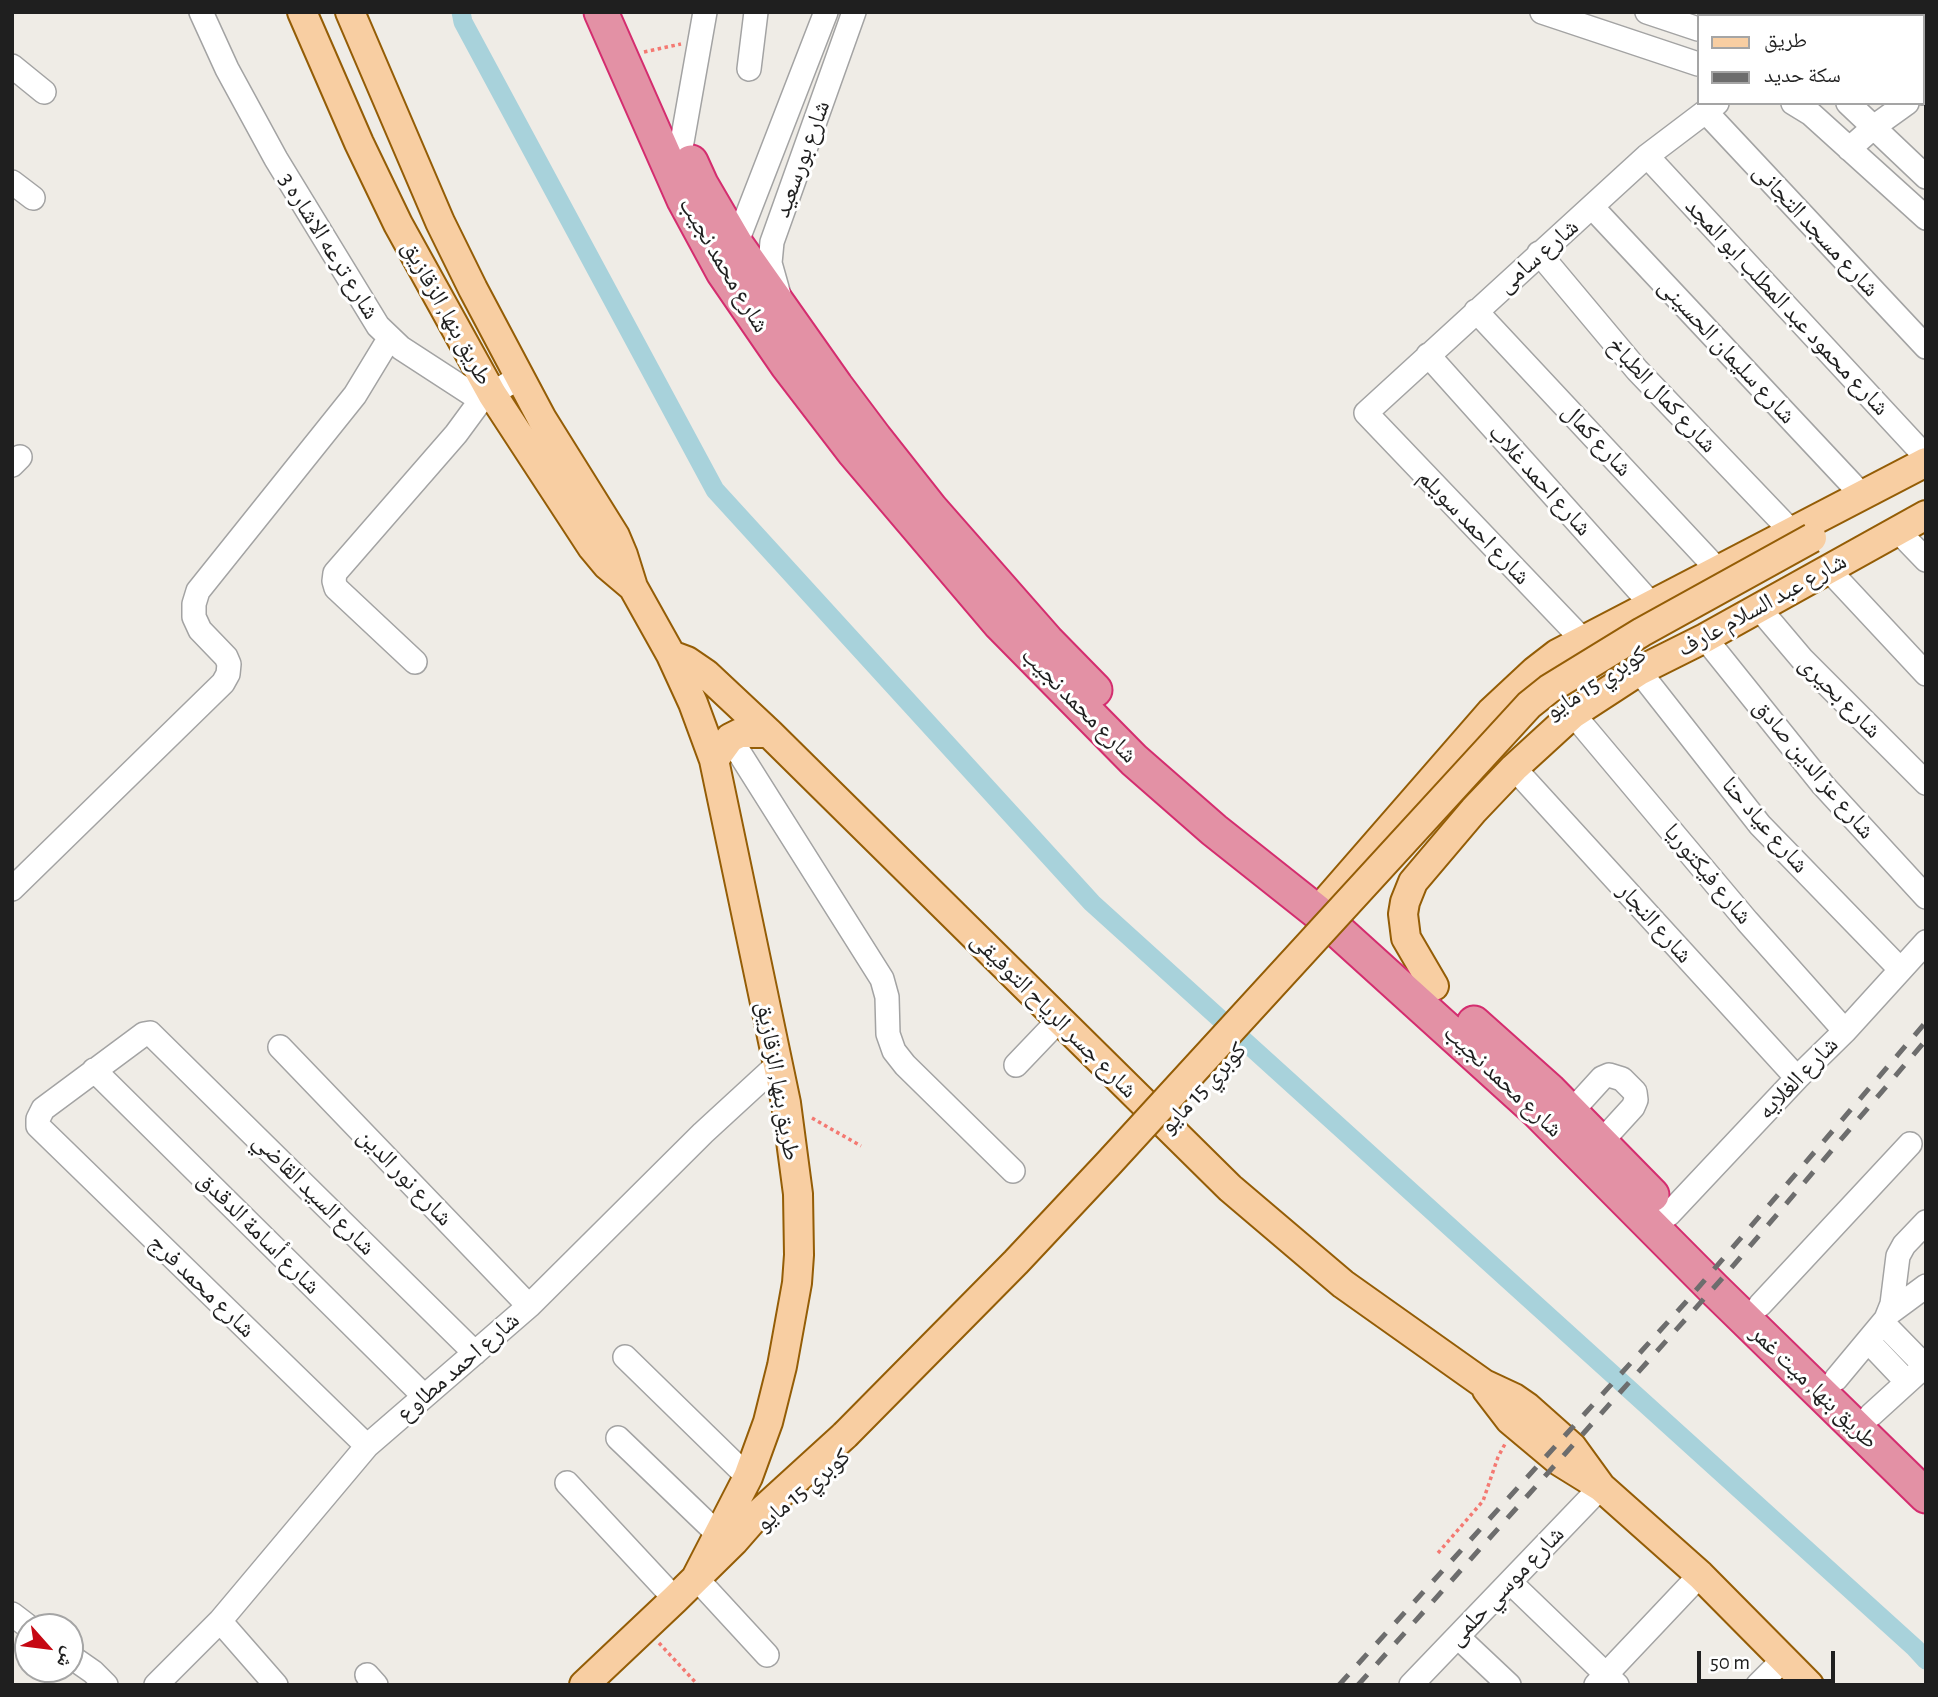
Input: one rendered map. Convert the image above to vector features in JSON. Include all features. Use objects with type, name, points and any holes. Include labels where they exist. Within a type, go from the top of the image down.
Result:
[{"type":"highway","name":"شارع محمد نجيب","points":[[601,12],[684,200],[723,272],[787,365],[853,451],[1010,617],[1134,760],[1563,1121],[1601,1142],[1669,1214],[1712,1269]]},
{"type":"highway","name":"شارع محمد نجيب","points":[[625,12],[701,184],[736,244],[875,438],[1010,617]]},
{"type":"highway","name":"شارع محمد نجيب","points":[[1039,650],[1234,825],[1329,898],[1434,986],[1563,1121],[1712,1269]]},
{"type":"highway","name":"طريق بنها, ميت غمر","points":[[1712,1269],[1760,1306],[1836,1379],[1864,1422],[1926,1496]]},
{"type":"highway","name":"طريق بنها, ميت غمر","points":[[1712,1269],[1713,1288],[1864,1422],[1926,1469]]},
{"type":"main road","name":"طريق بنها, الزقازيق","points":[[302,12],[359,143],[487,397],[592,547],[607,565],[633,587]]},
{"type":"main road","name":"طريق بنها, الزقازيق","points":[[350,12],[440,222],[542,419],[615,536],[624,555],[633,587],[671,655],[693,703],[722,749],[786,1103],[798,1194],[797,1273],[782,1366],[760,1444],[727,1538],[696,1578],[584,1685]]},
{"type":"main road","points":[[1860,494],[1926,459]]},
{"type":"main road","name":"كوبري 15 مايو","points":[[1812,547],[1854,513],[1861,503],[1860,494]]},
{"type":"main road","name":"كوبري 15 مايو","points":[[727,1538],[749,1534],[775,1515],[851,1440],[987,1315],[1273,1013],[1505,754],[1556,704],[1596,677],[1812,547],[1926,494]]},
{"type":"main road","name":"شارع عبد السلام عارف","points":[[1329,898],[1491,712],[1557,654],[1717,569],[1898,531],[1926,515]]},
{"type":"main road","name":"شارع عبد السلام عارف","points":[[1434,986],[1406,939],[1403,927],[1405,902],[1413,883],[1474,810],[1514,768],[1573,714],[1639,671],[1705,638],[1758,607],[1812,547]]},
{"type":"main road","name":"شارع جسر الرياح التوفيقى","points":[[671,655],[687,661],[706,674],[769,733],[1230,1188],[1343,1284],[1484,1384],[1514,1398],[1562,1437],[1601,1487]]},
{"type":"main road","points":[[722,749],[740,733],[769,733]]},
{"type":"main road","name":"شارع جسر الرياح التوفيقى","points":[[1484,1384],[1500,1409],[1520,1428],[1559,1461],[1601,1487],[1700,1575],[1809,1685]]},
{"type":"main road","name":"كوبري 15 مايو","points":[[727,1538],[755,1517],[804,1472],[851,1440]]},
{"type":"main road","points":[[760,1444],[777,1466],[804,1472]]},
{"type":"street","name":"شارع ترعه الاشاره 3","points":[[201,12],[227,69],[276,159],[377,326],[401,348],[487,397]]},
{"type":"street","points":[[682,142],[705,12]]},
{"type":"street","points":[[749,69],[757,12]]},
{"type":"street","name":"شارع بورسعيد","points":[[736,244],[826,12]]},
{"type":"street","name":"شارع بورسعيد","points":[[782,308],[770,263],[772,242],[855,12]]},
{"type":"street","points":[[1542,12],[1696,63]]},
{"type":"street","points":[[1647,12],[1696,28]]},
{"type":"street","points":[[12,66],[44,92]]},
{"type":"street","points":[[1796,105],[1811,114],[1926,218]]},
{"type":"street","points":[[1850,105],[1926,177]]},
{"type":"street","points":[[1849,149],[1905,105]]},
{"type":"street","name":"شارع سامى","points":[[1366,415],[1647,156],[1711,108]]},
{"type":"street","name":"شارع مسجد التجانى","points":[[1711,108],[1926,347]]},
{"type":"street","name":"شارع محمود عبد المطلب ابو المجد","points":[[1647,156],[1926,459]]},
{"type":"street","points":[[12,182],[33,198]]},
{"type":"street","name":"شارع سليمان الحسينى","points":[[1592,208],[1860,494]]},
{"type":"street","name":"شارع كمال الطباخ","points":[[1539,253],[1637,370],[1812,547],[1926,674]]},
{"type":"street","name":"شارع كمال","points":[[1476,311],[1717,569]]},
{"type":"street","points":[[12,889],[223,683],[229,664],[226,657],[200,630],[194,617],[198,591],[355,395],[389,339]]},
{"type":"street","name":"شارع احمد غلاب","points":[[1428,355],[1651,604]]},
{"type":"street","points":[[415,662],[336,588],[335,573],[487,397],[520,377]]},
{"type":"street","name":"شارع احمد سويلم","points":[[1366,415],[1582,639]]},
{"type":"street","points":[[1898,531],[1926,560]]},
{"type":"street","name":"شارع بحيرى","points":[[1758,607],[1802,659],[1926,783]]},
{"type":"street","name":"شارع عز الدين صادق","points":[[1705,638],[1823,785],[1926,897]]},
{"type":"street","name":"شارع عياد حنا","points":[[1639,671],[1760,825],[1900,969]]},
{"type":"street","name":"شارع فيكتوريا","points":[[1573,714],[1748,922],[1845,1031]]},
{"type":"street","points":[[722,749],[882,979],[887,997],[888,1034],[894,1051],[1013,1171]]},
{"type":"street","name":"شارع النجار","points":[[1514,768],[1797,1078]]},
{"type":"street","name":"شارع الغلايه","points":[[1669,1214],[1845,1031],[1926,942]]},
{"type":"street","points":[[1016,1065],[1059,1020]]},
{"type":"street","name":"شارع السيد القاضي","points":[[94,1070],[144,1034],[153,1035],[474,1353]]},
{"type":"street","name":"شارع نور الدين","points":[[280,1047],[529,1306]]},
{"type":"street","name":"شارع احمد مطاوع","points":[[156,1685],[220,1621],[367,1446],[529,1306],[703,1133],[777,1065]]},
{"type":"street","name":"شارع محمد فرج","points":[[94,1070],[43,1109],[38,1126],[367,1446]]},
{"type":"street","name":"شارع أسامة الدقدق","points":[[94,1070],[424,1396]]},
{"type":"street","points":[[1563,1121],[1602,1078],[1616,1076],[1635,1092],[1636,1100],[1633,1107],[1601,1142]]},
{"type":"street","points":[[1760,1306],[1910,1144]]},
{"type":"street","points":[[1886,1319],[1893,1299],[1898,1256],[1904,1245],[1926,1222]]},
{"type":"street","points":[[1836,1379],[1886,1319],[1926,1286]]},
{"type":"street","points":[[1864,1422],[1925,1365],[1886,1319]]},
{"type":"street","points":[[1868,1341],[1908,1382]]},
{"type":"street","points":[[625,1357],[748,1477]]},
{"type":"street","points":[[618,1438],[727,1538]]},
{"type":"street","points":[[567,1483],[675,1599]]},
{"type":"street","name":"شارع موسي حلمى","points":[[1417,1683],[1601,1487]]},
{"type":"street","points":[[1510,1582],[1606,1681],[1700,1575]]},
{"type":"street","points":[[696,1578],[767,1655]]},
{"type":"street","points":[[220,1621],[276,1685]]},
{"type":"street","points":[[1458,1637],[1509,1685]]},
{"type":"street","points":[[1758,1685],[1784,1659]]},
{"type":"street","points":[[84,1666],[106,1685]]},
{"type":"path","points":[[642,52],[701,40]]},
{"type":"path","points":[[786,1103],[861,1146]]},
{"type":"path","points":[[1438,1553],[1483,1501],[1498,1457],[1511,1436],[1520,1428]]},
{"type":"path","points":[[645,1628],[698,1685]]},
{"type":"waterway","points":[[461,12],[463,22],[715,490],[1092,903],[1926,1660]]},
{"type":"railway","points":[[1339,1685],[1685,1303],[1926,1022]]},
{"type":"railway","points":[[1358,1685],[1727,1273],[1926,1040]]}]
